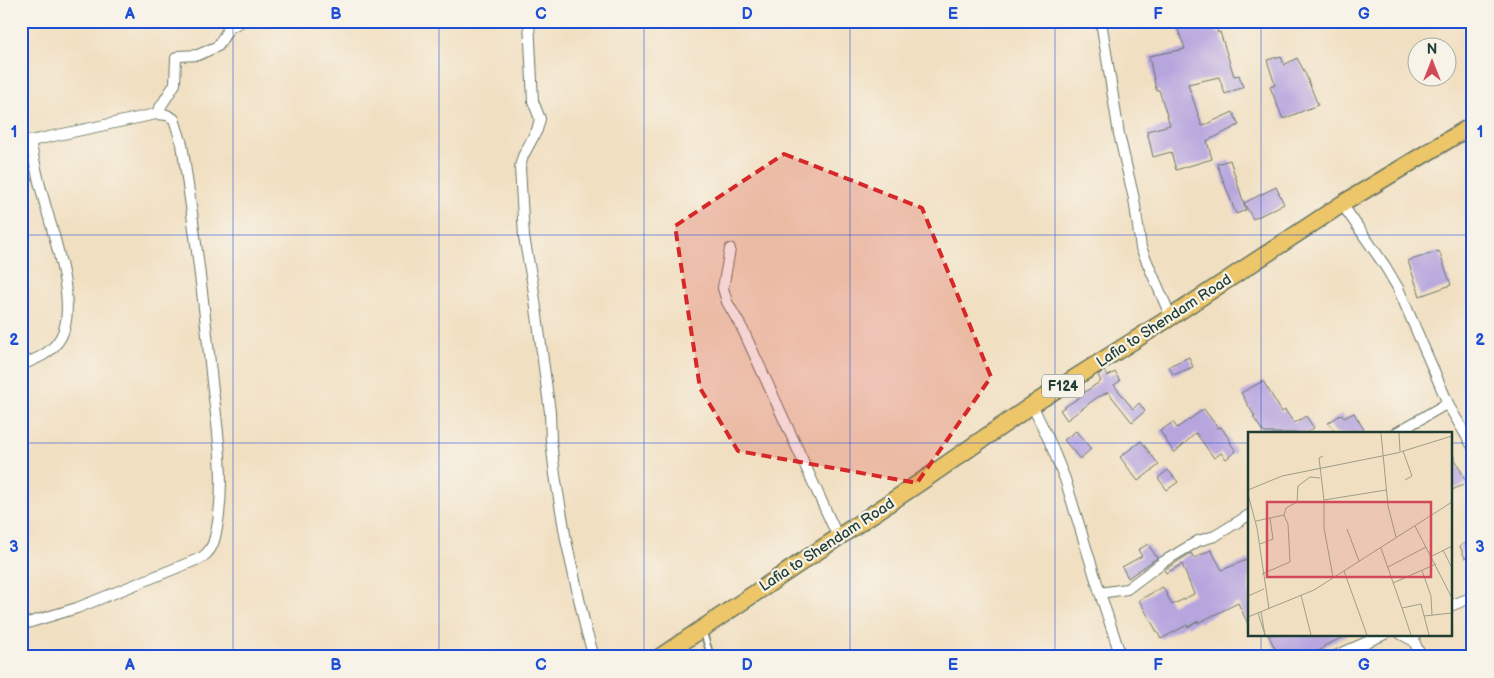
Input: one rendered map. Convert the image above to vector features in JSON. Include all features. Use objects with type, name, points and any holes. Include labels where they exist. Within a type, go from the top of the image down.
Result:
[{"type":"main road","name":"Lafia to Shendam Road","points":[[660,657],[681,652],[702,628],[928,478],[1032,405],[1171,317],[1342,204],[1473,126]]},
{"type":"street","points":[[156,114],[175,84],[176,58],[179,56],[198,56],[218,46],[229,28],[242,21]]},
{"type":"street","points":[[529,21],[533,102],[540,120],[537,130],[523,156],[520,167],[524,237],[533,286],[550,412],[550,441],[555,475],[566,540],[594,657]]},
{"type":"street","points":[[1101,21],[1119,134],[1134,200],[1141,248],[1171,317]]},
{"type":"street","points":[[21,365],[44,355],[52,349],[61,337],[67,307],[65,280],[26,142],[156,114],[172,117],[177,124],[182,144],[205,310],[220,457],[220,499],[215,537],[210,551],[201,558],[77,608],[21,625]]},
{"type":"street","points":[[1342,204],[1398,288],[1448,403],[1473,448]]},
{"type":"street","points":[[730,249],[723,288],[728,302],[758,362],[838,537]]},
{"type":"street","points":[[1398,432],[1448,403]]},
{"type":"street","points":[[1032,405],[1065,479],[1121,657]]},
{"type":"street","points":[[1100,593],[1127,589],[1163,562],[1198,541],[1215,536],[1248,517]]},
{"type":"street","points":[[1452,605],[1473,597]]},
{"type":"street","points":[[1332,657],[1380,636]]},
{"type":"street","points":[[1414,638],[1421,657]]},
{"type":"lane","points":[[702,628],[711,657]]},
{"type":"highlighted area","points":[[784,154],[922,208],[991,377],[917,483],[738,451],[700,388],[675,226]]},
{"type":"building","points":[[1175,21],[1214,21],[1218,33],[1220,32],[1234,76],[1239,75],[1243,87],[1225,94],[1219,77],[1188,84],[1202,126],[1233,112],[1239,125],[1207,141],[1212,159],[1176,170],[1171,152],[1153,157],[1147,131],[1170,125],[1159,90],[1156,90],[1149,56],[1185,49]]},
{"type":"building","points":[[1281,56],[1284,65],[1297,58],[1318,105],[1283,119],[1270,87],[1275,85],[1267,60]]},
{"type":"building","points":[[1230,160],[1246,210],[1236,214],[1217,164]]},
{"type":"building","points":[[1276,187],[1284,204],[1253,219],[1244,203]]},
{"type":"building","points":[[1439,251],[1451,285],[1420,296],[1408,261]]},
{"type":"building","points":[[1189,357],[1193,367],[1173,375],[1169,366]]},
{"type":"building","points":[[1104,371],[1108,376],[1115,372],[1120,381],[1114,385],[1133,409],[1139,403],[1145,411],[1132,422],[1108,392],[1099,396],[1067,420],[1060,410],[1101,381],[1098,375]]},
{"type":"building","points":[[1263,381],[1282,412],[1285,410],[1294,423],[1306,416],[1314,428],[1308,432],[1263,432],[1253,417],[1255,417],[1241,393]]},
{"type":"building","points":[[1204,409],[1218,428],[1221,427],[1236,451],[1226,459],[1221,453],[1214,458],[1196,433],[1174,453],[1160,431],[1173,422],[1177,428]]},
{"type":"building","points":[[1354,413],[1365,432],[1335,432],[1328,423],[1342,414],[1344,418]]},
{"type":"building","points":[[1076,431],[1091,449],[1080,459],[1064,440]]},
{"type":"building","points":[[1141,441],[1159,465],[1138,481],[1120,457]]},
{"type":"building","points":[[1452,453],[1467,483],[1452,490]]},
{"type":"building","points":[[1168,470],[1178,482],[1167,490],[1158,478]]},
{"type":"building","points":[[1469,541],[1473,554],[1465,558],[1460,546]]},
{"type":"building","points":[[1148,544],[1157,558],[1128,578],[1122,567],[1142,556],[1138,550]]},
{"type":"building","points":[[1211,550],[1222,570],[1248,559],[1248,624],[1238,603],[1198,623],[1198,621],[1188,627],[1187,625],[1161,639],[1139,600],[1163,587],[1172,605],[1194,594],[1182,564],[1166,573],[1164,570],[1191,553],[1194,558]]},
{"type":"building","points":[[1269,636],[1346,636],[1324,646],[1324,648],[1307,657],[1279,657]]}]
